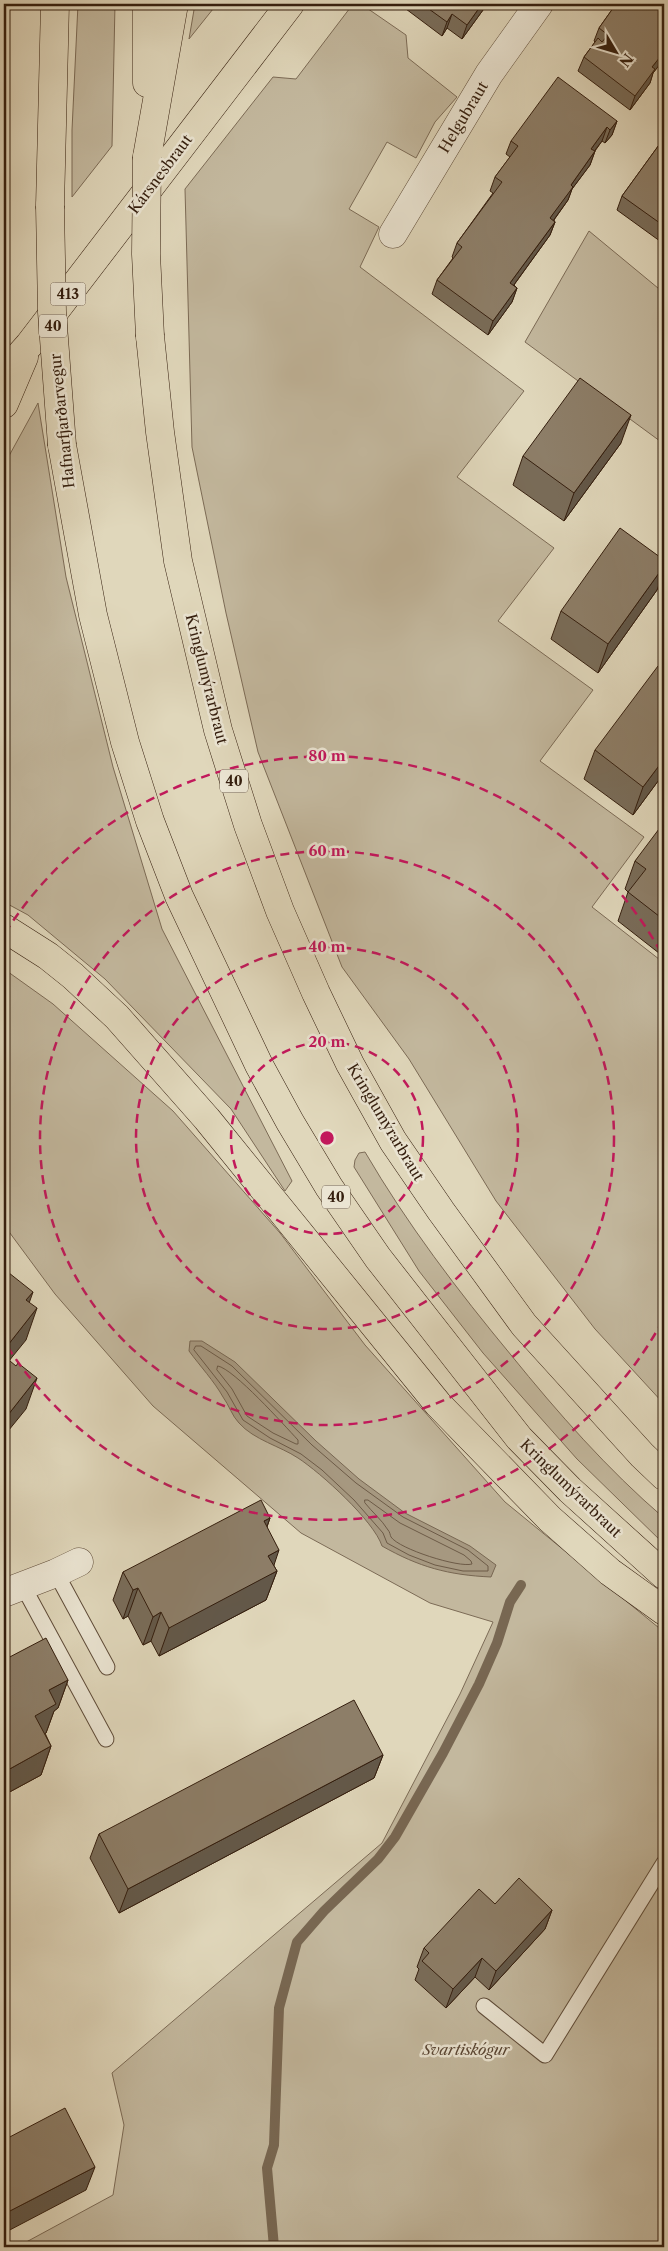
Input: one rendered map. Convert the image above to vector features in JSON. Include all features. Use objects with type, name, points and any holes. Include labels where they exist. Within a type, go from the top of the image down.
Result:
[{"type":"main road","name":"Hafnarfjarðarvegur","points":[[55,4],[50,206],[52,312],[62,445],[92,615],[125,742]]},
{"type":"main road","points":[[147,4],[153,94]]},
{"type":"main road","points":[[153,94],[174,4]]},
{"type":"main road","name":"Kársnesbraut","points":[[29,345],[290,4]]},
{"type":"main road","name":"Kringlumýrarbraut","points":[[153,94],[147,158],[146,254],[150,336],[160,432],[178,561],[218,730],[248,826],[280,911],[350,1064],[394,1141],[441,1211],[524,1325],[642,1455],[664,1476]]},
{"type":"main road","name":"413","points":[[4,374],[29,345]]},
{"type":"main road","name":"413","points":[[4,404],[29,345]]},
{"type":"main road","name":"Kringlumýrarbraut","points":[[125,742],[150,821],[179,896],[223,992],[285,1114],[329,1187],[378,1258],[519,1438],[570,1490],[664,1575]]},
{"type":"main road","points":[[4,928],[48,956],[117,1016],[207,1119],[438,1404],[550,1518],[610,1572],[664,1611]]},
{"type":"street","name":"Helgubraut","points":[[393,234],[489,74],[539,4]]},
{"type":"street","points":[[13,1590],[68,1567]]},
{"type":"lane","points":[[68,1567],[107,1667]]},
{"type":"lane","points":[[13,1590],[106,1739]]},
{"type":"lane","points":[[484,2006],[544,2055],[664,1863]]},
{"type":"green space","points":[[78,4],[115,4],[112,146],[72,197],[72,130]]},
{"type":"green space","points":[[195,4],[217,4],[189,39]]},
{"type":"green space","points":[[353,4],[361,4],[406,35],[408,58],[457,97],[435,122],[416,158],[387,142],[349,209],[379,227],[360,267],[524,391],[457,477],[554,548],[498,621],[593,690],[540,761],[644,837],[592,907],[664,963],[664,1404],[595,1329],[496,1201],[409,1059],[342,967],[258,752],[226,613],[192,447],[185,189],[273,77],[296,79]]},
{"type":"green space","points":[[589,231],[664,293],[664,444],[525,342]]},
{"type":"green space","points":[[38,403],[66,577],[113,767],[162,929],[292,1181],[285,1191],[231,1109],[105,979],[28,915],[4,902],[4,465]]},
{"type":"green space","name":"Svartiskógur","points":[[4,969],[53,1004],[173,1111],[280,1233],[365,1345],[505,1502],[664,1632],[664,2247],[17,2247],[113,2195],[124,2125],[112,2073],[382,1843],[460,1694],[493,1622],[430,1603],[301,1533],[153,1406],[55,1294],[4,1225]]},
{"type":"green space","points":[[365,1152],[416,1231],[491,1331],[584,1440],[664,1518],[664,1544],[577,1459],[483,1353],[419,1271],[354,1167],[359,1153]]},
{"type":"water","points":[[190,1341],[202,1341],[235,1362],[316,1441],[359,1479],[405,1513],[470,1546],[496,1565],[491,1577],[434,1569],[421,1565],[382,1546],[369,1524],[358,1511],[320,1475],[298,1458],[252,1434],[239,1423],[215,1385],[189,1351]]},
{"type":"building","points":[[422,4],[482,4],[467,25],[452,14],[447,22]]},
{"type":"building","points":[[616,4],[664,4],[664,52],[652,67],[655,69],[635,96],[584,57],[598,38],[602,42],[608,35],[599,28]]},
{"type":"building","points":[[558,77],[617,121],[610,130],[607,127],[591,149],[595,151],[571,185],[573,187],[550,218],[555,222],[510,283],[517,288],[493,321],[437,280],[462,247],[457,243],[502,182],[495,177],[518,146],[511,141]]},
{"type":"building","points":[[664,138],[664,226],[622,196]]},
{"type":"building","points":[[580,378],[631,415],[574,493],[523,456]]},
{"type":"building","points":[[620,528],[664,560],[664,566],[608,644],[561,611]]},
{"type":"building","points":[[658,666],[664,671],[664,759],[643,787],[595,750]]},
{"type":"building","points":[[659,829],[664,833],[664,920],[628,892],[646,869],[635,861]]},
{"type":"building","points":[[4,1269],[33,1292],[26,1300],[37,1308],[4,1350]]},
{"type":"building","points":[[4,1356],[16,1366],[18,1363],[37,1378],[4,1420]]},
{"type":"building","points":[[261,1500],[270,1518],[264,1521],[279,1550],[268,1556],[277,1571],[169,1628],[161,1612],[153,1617],[138,1588],[133,1590],[123,1572]]},
{"type":"building","points":[[46,1638],[68,1680],[49,1690],[56,1704],[35,1716],[51,1746],[6,1771],[4,1766],[4,1660]]},
{"type":"building","points":[[354,1700],[383,1755],[128,1889],[99,1834]]},
{"type":"building","points":[[519,1878],[552,1910],[496,1971],[482,1958],[453,1989],[422,1961],[429,1953],[424,1948],[479,1889],[495,1904]]},
{"type":"building","points":[[65,2108],[95,2167],[4,2214],[4,2140]]},
{"type":"waterway","points":[[274,2247],[267,2168],[274,2145],[279,2008],[297,1942],[324,1911],[378,1859],[395,1837],[443,1753],[479,1684],[497,1643],[510,1602],[521,1585]]}]
